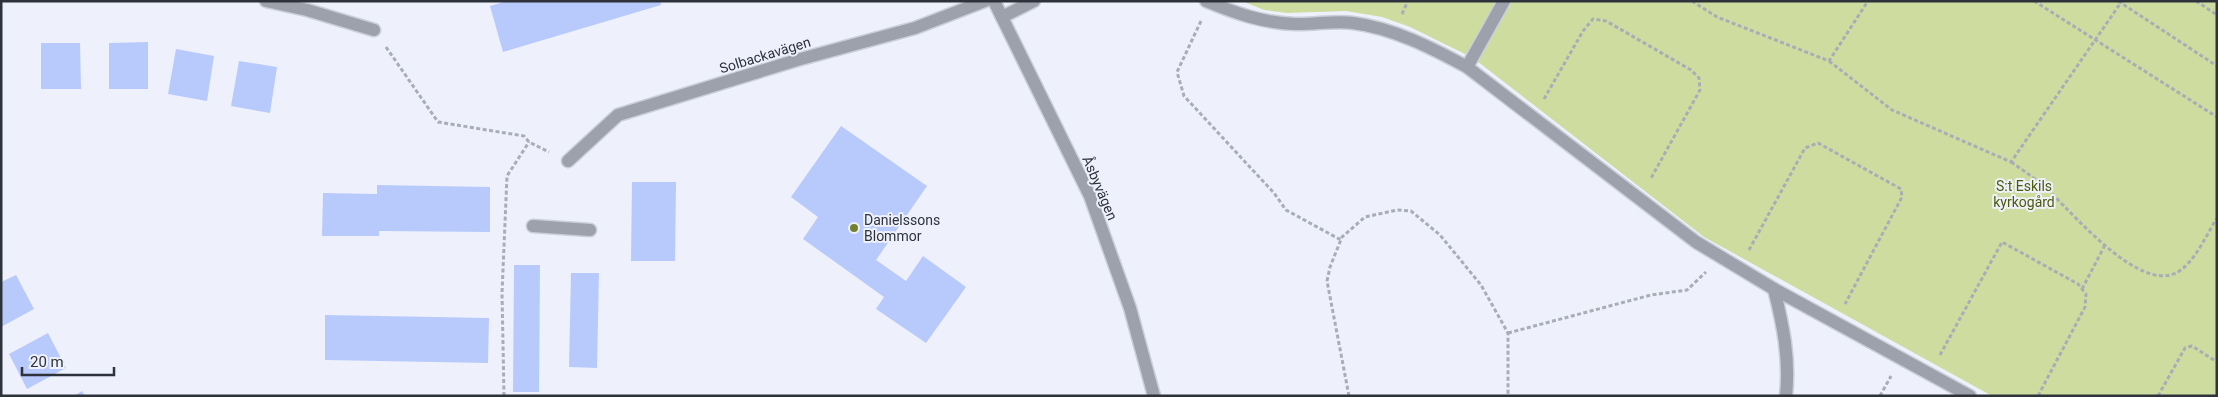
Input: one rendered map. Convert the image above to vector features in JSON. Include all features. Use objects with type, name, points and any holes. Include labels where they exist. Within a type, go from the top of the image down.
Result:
[{"type":"street","points":[[266,1],[374,30]]},
{"type":"street","name":"Solbackavägen","points":[[568,161],[618,115],[797,60],[915,28],[985,1]]},
{"type":"street","name":"Åsbyvägen","points":[[994,1],[1090,196],[1130,308],[1154,396]]},
{"type":"street","points":[[1002,17],[1034,1]]},
{"type":"street","points":[[1467,67],[1504,1]]},
{"type":"street","points":[[1208,2],[1266,22],[1296,24],[1352,23],[1393,32],[1467,67],[1696,242],[1774,289],[1970,396]]},
{"type":"street","points":[[533,226],[590,230]]},
{"type":"street","points":[[1774,289],[1786,342],[1789,370],[1786,396]]},
{"type":"path","points":[[1692,1],[1717,17],[1829,61],[1892,110],[2011,162],[2041,184],[2106,245],[2145,272],[2168,276],[2187,264],[2217,218]]},
{"type":"path","points":[[1829,61],[1868,1]]},
{"type":"path","points":[[2034,1],[2217,117]]},
{"type":"path","points":[[2196,1],[2217,15]]},
{"type":"path","points":[[1208,2],[1176,72],[1184,96],[1274,193],[1286,210],[1341,240]]},
{"type":"path","points":[[2011,162],[2120,2],[2217,66]]},
{"type":"path","points":[[1534,117],[1583,31],[1593,19],[1606,21],[1691,70],[1698,78],[1700,90],[1639,198]]},
{"type":"path","points":[[374,30],[438,122],[524,136],[529,142],[568,161]]},
{"type":"path","points":[[504,396],[502,294],[507,176],[529,142]]},
{"type":"path","points":[[1739,268],[1805,148],[1818,143],[1900,189],[1902,197],[1836,322]]},
{"type":"path","points":[[1349,396],[1327,282],[1330,267],[1341,240],[1365,217],[1396,210],[1412,211],[1440,235],[1481,285],[1508,333],[1508,396]]},
{"type":"path","points":[[1929,373],[2002,242],[2078,284],[2086,294],[2085,307],[2038,396]]},
{"type":"path","points":[[2082,288],[2106,245]]},
{"type":"path","points":[[1508,333],[1651,295],[1687,290],[1702,277],[1718,255]]},
{"type":"path","points":[[2158,396],[2185,348],[2192,346],[2217,362]]},
{"type":"green space","name":"S:t Eskils kyrkogård","points":[[1242,1],[2217,1],[2217,396],[1992,396],[1704,237],[1473,58],[1410,27],[1382,17],[1346,11],[1287,13],[1264,10]]},
{"type":"building","points":[[507,1],[660,1],[661,5],[503,52],[490,6]]},
{"type":"building","points":[[148,42],[148,89],[109,89],[109,43]]},
{"type":"building","points":[[41,43],[80,43],[81,89],[41,89]]},
{"type":"building","points":[[176,49],[214,56],[207,101],[168,94]]},
{"type":"building","points":[[239,61],[277,67],[270,113],[231,106]]},
{"type":"building","name":"Danielssons Blommor","points":[[841,126],[927,186],[876,260],[906,281],[923,256],[966,287],[926,343],[876,309],[884,297],[803,239],[818,217],[791,197]]},
{"type":"building","points":[[632,182],[676,182],[675,261],[631,261]]},
{"type":"building","points":[[377,185],[490,187],[490,232],[379,231],[379,236],[322,236],[323,193],[377,194]]},
{"type":"building","points":[[514,265],[540,265],[539,392],[513,392]]},
{"type":"building","points":[[571,273],[599,273],[597,368],[569,367]]},
{"type":"building","points":[[16,275],[34,309],[1,327],[1,282]]},
{"type":"building","points":[[325,315],[489,318],[488,363],[325,360]]},
{"type":"building","points":[[48,333],[66,368],[27,389],[9,354]]},
{"type":"building","points":[[82,391],[85,396],[74,396]]},
{"type":"place","name":"Danielssons Blommor","points":[[854,228]]}]
